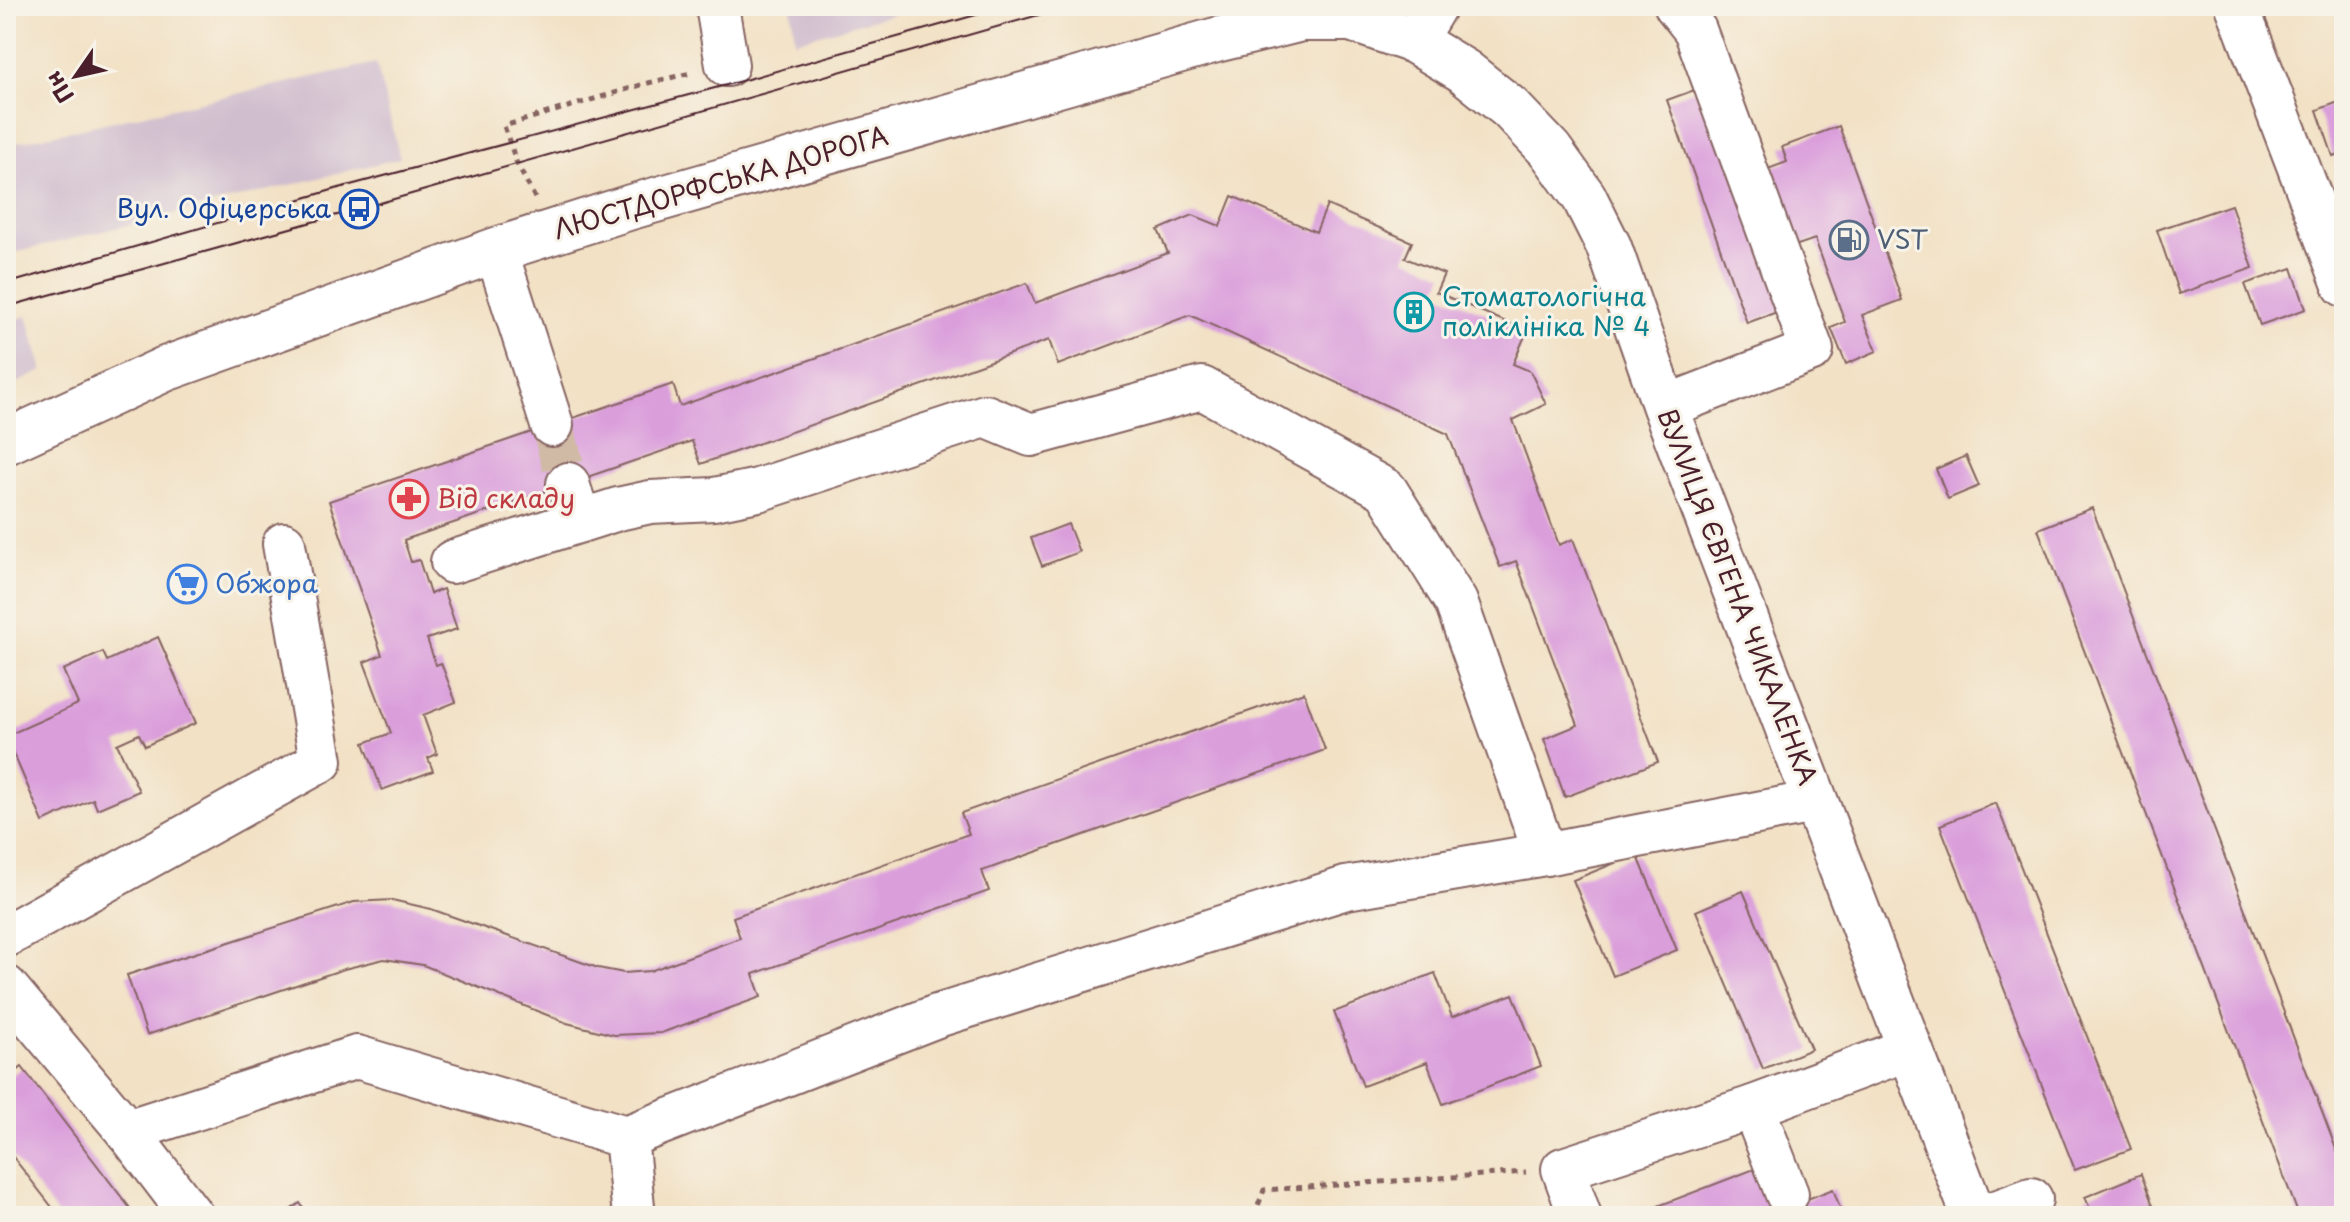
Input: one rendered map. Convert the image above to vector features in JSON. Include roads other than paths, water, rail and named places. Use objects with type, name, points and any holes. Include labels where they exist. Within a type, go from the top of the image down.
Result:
[{"type":"main road","name":"ЛЮСТДОРФСЬКА ДОРОГА","points":[[6,442],[165,369],[496,250],[631,207],[1216,40],[1302,19],[1424,24]]},
{"type":"main road","name":"ВУЛИЦЯ ЄВГЕНА ЧИКАЛЕНКА","points":[[1424,24],[1464,71],[1510,108],[1550,150],[1584,197],[1609,247],[1665,407],[1974,1216]]},
{"type":"street","points":[[717,6],[727,65]]},
{"type":"street","points":[[1665,407],[1812,350],[1695,30],[1676,6]]},
{"type":"street","points":[[2237,6],[2344,285]]},
{"type":"street","points":[[496,250],[552,425]]},
{"type":"street","points":[[452,562],[574,502],[714,499],[758,490],[985,416],[1031,435],[1202,388],[1386,490],[1456,602],[1545,854]]},
{"type":"street","points":[[6,936],[321,761],[284,544]]},
{"type":"street","points":[[127,1131],[357,1057],[626,1137],[937,1016],[1346,888],[1545,854],[1814,802]]},
{"type":"street","points":[[6,987],[127,1131],[192,1216]]},
{"type":"street","points":[[1580,1216],[1563,1169],[1753,1107],[1909,1049]]},
{"type":"street","points":[[1753,1107],[1787,1194]]},
{"type":"street","points":[[626,1137],[634,1216]]},
{"type":"street","points":[[1985,1216],[2031,1199]]},
{"type":"tunnel","points":[[552,425],[568,484]]},
{"type":"tram line","points":[[6,284],[339,188],[1008,6]]},
{"type":"tram line","points":[[6,307],[1070,6]]},
{"type":"place","name":"Вул. Офіцерська","points":[[359,209]]},
{"type":"place","name":"VST","points":[[1849,240]]},
{"type":"place","name":"Стоматологічна поліклініка № 4","points":[[1414,312]]},
{"type":"place","name":"Від складу","points":[[409,499]]},
{"type":"place","name":"Обжора","points":[[187,584]]}]
